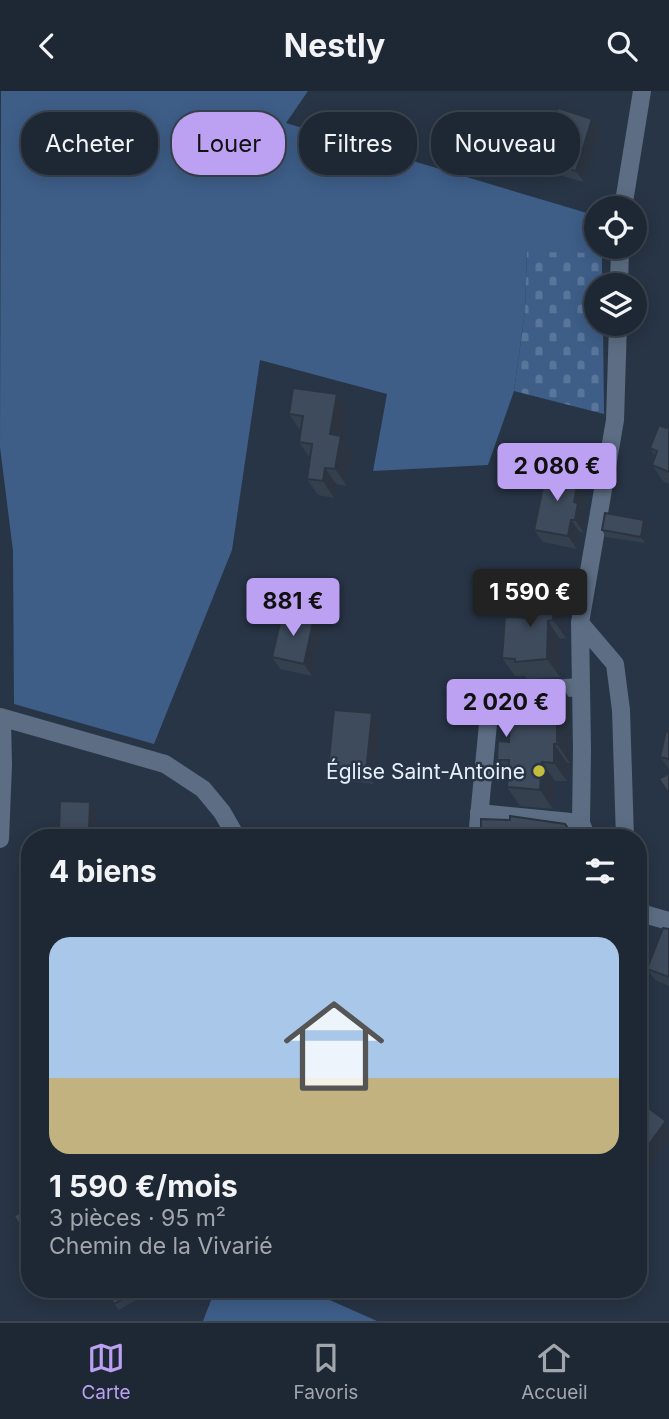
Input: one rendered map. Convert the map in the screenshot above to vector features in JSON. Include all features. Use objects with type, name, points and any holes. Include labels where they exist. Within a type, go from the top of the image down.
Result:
[{"type":"street","points":[[625,196],[642,91]]},
{"type":"street","points":[[584,829],[580,623],[615,420],[618,336]]},
{"type":"street","points":[[580,623],[615,664],[621,710],[625,829]]},
{"type":"street","points":[[478,829],[491,693],[581,687]]},
{"type":"street","points":[[0,839],[3,765],[1,717],[165,764],[203,789],[232,829]]},
{"type":"street","points":[[479,813],[554,829]]},
{"type":"street","points":[[647,915],[669,921]]},
{"type":"green space","points":[[1,91],[308,91],[286,123],[299,127],[299,175],[417,175],[417,162],[431,166],[431,175],[460,175],[584,212],[584,253],[527,253],[525,311],[514,391],[488,465],[373,471],[387,394],[260,360],[232,550],[154,744],[14,704],[13,551],[0,447]]},
{"type":"green space","points":[[527,252],[584,253],[584,259],[602,259],[602,273],[584,273],[584,336],[603,336],[604,414],[514,391],[525,311]]},
{"type":"green space","points":[[212,1298],[325,1298],[377,1321],[203,1321]]},
{"type":"building","points":[[580,115],[592,119],[580,158]]},
{"type":"building","points":[[293,388],[337,394],[330,434],[341,436],[335,469],[325,468],[323,481],[307,479],[312,444],[299,442],[303,416],[289,414]]},
{"type":"building","points":[[659,425],[669,427],[669,472],[652,465],[657,451],[650,448]]},
{"type":"building","points":[[547,468],[579,475],[574,502],[578,503],[575,520],[571,520],[568,536],[534,530]]},
{"type":"building","points":[[605,513],[644,520],[641,537],[602,530]]},
{"type":"building","points":[[530,587],[555,589],[553,620],[548,621],[547,659],[515,662],[515,659],[502,658],[505,617],[530,618]]},
{"type":"building","points":[[283,611],[314,618],[304,664],[272,657]]},
{"type":"building","points":[[557,680],[557,744],[554,744],[554,763],[542,762],[540,790],[507,787],[509,760],[497,760],[498,741],[509,742],[512,683]]},
{"type":"building","points":[[334,710],[372,713],[366,773],[328,769]]},
{"type":"building","points":[[666,731],[669,732],[669,759],[660,757]]},
{"type":"building","points":[[669,773],[669,794],[659,779]]},
{"type":"building","points":[[60,801],[90,802],[89,829],[59,829]]},
{"type":"building","points":[[510,816],[565,824],[569,829],[481,829],[481,819],[510,820]]},
{"type":"building","points":[[663,928],[669,929],[669,977],[647,969]]},
{"type":"building","points":[[647,1107],[666,1121],[647,1147]]},
{"type":"building","points":[[21,1212],[21,1228],[14,1216]]},
{"type":"building","points":[[111,1298],[124,1298],[114,1304]]},
{"type":"place","name":"Église Saint-Antoine","points":[[539,771]]}]
